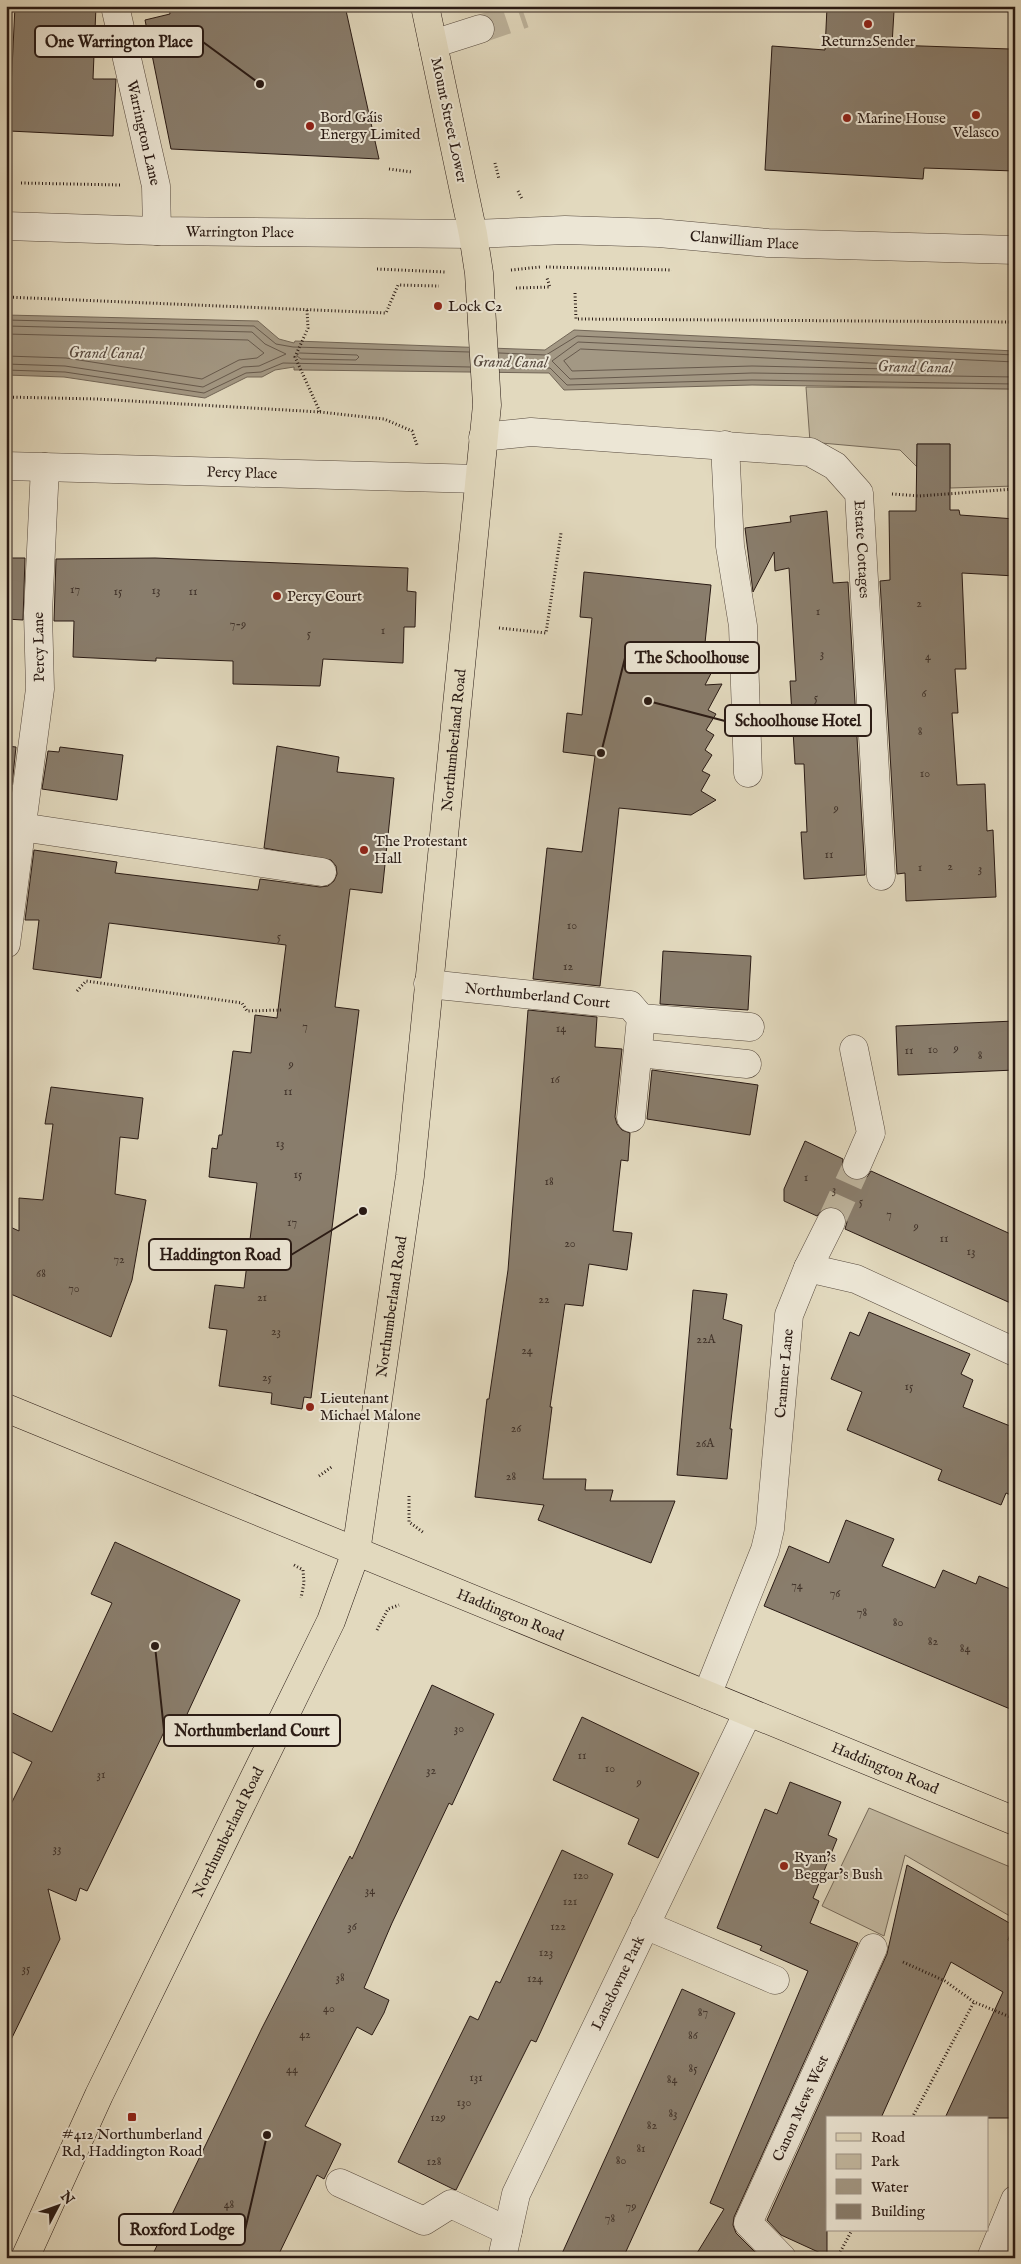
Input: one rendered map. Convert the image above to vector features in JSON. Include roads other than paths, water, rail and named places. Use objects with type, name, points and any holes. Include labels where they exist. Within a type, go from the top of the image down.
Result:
[{"type":"main road","name":"Mount Street Lower","points":[[424,6],[473,234],[479,273],[481,311]]},
{"type":"main road","name":"Northumberland Road","points":[[25,2258],[99,2095],[331,1621],[356,1552],[410,1176],[487,405],[481,311]]},
{"type":"main road","name":"Haddington Road","points":[[6,1408],[1015,1821]]},
{"type":"street","name":"Warrington Lane","points":[[116,6],[156,186],[157,231]]},
{"type":"street","points":[[433,44],[480,29]]},
{"type":"street","name":"Warrington Place","points":[[6,226],[157,231],[473,234]]},
{"type":"street","name":"Clanwilliam Place","points":[[473,234],[573,230],[659,233],[768,243],[1015,250]]},
{"type":"street","name":"Estate Cottages","points":[[483,437],[531,432],[810,452],[835,466],[859,493],[881,876]]},
{"type":"street","points":[[725,445],[730,546],[743,626],[748,773]]},
{"type":"street","name":"Percy Place","points":[[6,466],[479,480]]},
{"type":"street","name":"Percy Lane","points":[[6,944],[8,916],[40,689],[38,613],[45,467]]},
{"type":"street","points":[[21,827],[322,872]]},
{"type":"street","name":"Northumberland Court","points":[[428,984],[630,1005],[641,1018]]},
{"type":"street","points":[[631,1118],[641,1018],[750,1027]]},
{"type":"street","points":[[854,1049],[871,1133],[857,1165]]},
{"type":"street","points":[[638,1053],[747,1064]]},
{"type":"street","name":"Cranmer Lane","points":[[707,1695],[761,1559],[770,1529],[789,1315],[808,1268],[828,1228]]},
{"type":"street","points":[[808,1268],[856,1279],[1015,1352]]},
{"type":"street","name":"Lansdowne Park","points":[[502,2258],[516,2194],[748,1712]]},
{"type":"street","points":[[645,1925],[775,1980]]},
{"type":"street","name":"Canon Mews West","points":[[782,2258],[748,2223],[873,1948]]},
{"type":"street","points":[[340,2183],[424,2220],[451,2204],[508,2231]]},
{"type":"street","points":[[991,2258],[1015,2200]]},
{"type":"water","name":"Grand Canal","points":[[6,315],[258,321],[279,339],[294,343],[295,341],[545,350],[574,330],[1015,351],[1015,389],[752,385],[564,390],[549,373],[294,370],[294,367],[275,370],[262,377],[247,377],[205,398],[64,377],[6,375]]},
{"type":"tunnel","points":[[480,29],[524,14]]},
{"type":"tunnel","points":[[831,1222],[857,1165]]},
{"type":"place","name":"Return2Sender","points":[[868,24]]},
{"type":"place","name":"One Warrington Place","points":[[260,84]]},
{"type":"place","name":"Velasco","points":[[976,115]]},
{"type":"place","name":"Marine House","points":[[847,118]]},
{"type":"place","name":"Bord Gáis Energy Limited","points":[[310,126]]},
{"type":"place","name":"Lock C2","points":[[438,306]]},
{"type":"place","name":"Percy Court","points":[[277,596]]},
{"type":"place","name":"Schoolhouse Hotel","points":[[648,701]]},
{"type":"place","name":"The Schoolhouse","points":[[601,753]]},
{"type":"place","name":"The Protestant Hall","points":[[364,850]]},
{"type":"place","name":"Haddington Road","points":[[363,1211]]},
{"type":"place","name":"Lieutenant Michael Malone","points":[[310,1407]]},
{"type":"place","name":"Northumberland Court","points":[[155,1646]]},
{"type":"place","name":"Ryan’s Beggar’s Bush","points":[[784,1866]]},
{"type":"place","name":"#412 Northumberland Rd, Haddington Road","points":[[132,2117]]},
{"type":"place","name":"Roxford Lodge","points":[[267,2135]]}]
